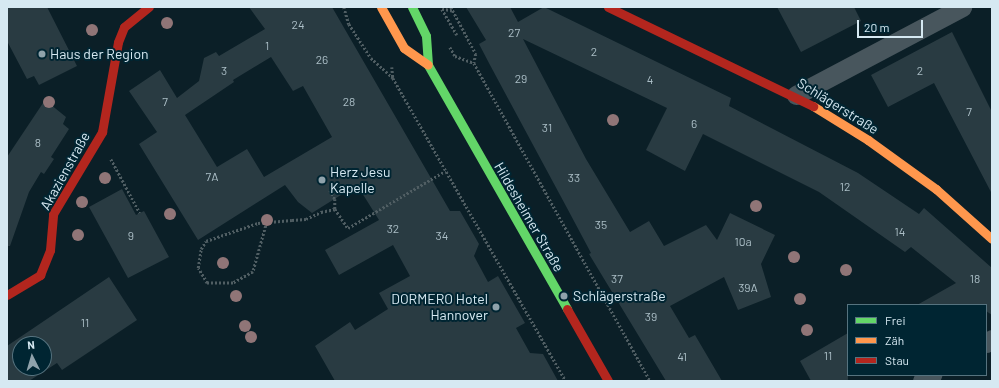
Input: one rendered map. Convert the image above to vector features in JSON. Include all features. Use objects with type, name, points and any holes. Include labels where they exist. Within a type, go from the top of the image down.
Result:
[{"type":"street","name":"Akazienstraße","points":[[7,295],[40,275],[50,250],[53,214],[100,138],[118,42],[124,27],[149,7]]},
{"type":"street","name":"Hildesheimer Straße","points":[[381,7],[404,48],[428,65],[608,381]]},
{"type":"street","name":"Hildesheimer Straße","points":[[412,7],[426,36],[428,65]]},
{"type":"street","name":"Schlägerstraße","points":[[608,7],[796,95],[868,140],[936,189],[992,239]]},
{"type":"street","points":[[796,95],[962,7]]},
{"type":"path","points":[[344,7],[349,24],[371,58],[394,78],[445,172],[566,381]]},
{"type":"path","points":[[451,7],[476,54],[474,63],[650,381]]},
{"type":"path","points":[[452,11],[442,9],[457,35]]},
{"type":"path","points":[[100,138],[140,213]]},
{"type":"path","points":[[330,190],[335,199],[335,209],[348,228],[445,172]]},
{"type":"path","points":[[266,222],[253,272],[233,283],[207,284],[198,268],[201,248],[206,241],[228,231],[266,222],[306,219],[320,212],[335,209]]},
{"type":"building","name":"Haus der Region","points":[[7,7],[47,7],[77,66],[39,85],[34,76],[27,79],[7,41]]},
{"type":"building","points":[[249,7],[332,7],[450,211],[460,211],[479,244],[474,256],[488,282],[498,276],[525,323],[516,328],[530,353],[543,354],[558,381],[335,381],[315,346],[350,322],[355,330],[388,309],[379,293],[410,276],[393,245],[339,275],[325,250],[379,220],[357,185],[312,213],[298,202],[285,185],[198,240],[139,144],[157,132],[129,91],[160,70],[177,98],[199,81],[204,58],[216,52],[219,56],[265,29]],"holes":[[[271,57],[293,91],[303,86],[332,137],[264,177],[247,149],[217,167],[185,115],[234,82],[233,80]]]},
{"type":"building","points":[[466,7],[510,7],[518,22],[544,7],[731,98],[729,106],[858,173],[919,214],[924,208],[992,268],[992,315],[987,312],[987,304],[919,304],[956,283],[911,247],[905,252],[819,192],[703,134],[685,171],[646,150],[667,108],[523,39],[586,159],[630,232],[649,221],[664,246],[706,225],[717,240],[730,213],[775,235],[761,264],[771,297],[738,310],[724,277],[670,306],[689,338],[695,335],[722,381],[666,381],[589,254],[591,253],[479,44],[486,40]]},
{"type":"building","points":[[777,7],[854,7],[861,21],[801,52]]},
{"type":"building","points":[[952,32],[992,112],[992,194],[934,83],[888,107],[871,75]]},
{"type":"building","points":[[45,100],[66,117],[63,124],[69,129],[51,157],[54,159],[44,174],[41,172],[29,192],[10,246],[7,246],[7,157]]},
{"type":"building","points":[[122,189],[136,215],[144,211],[169,257],[128,278],[89,207]]},
{"type":"building","points":[[109,277],[137,320],[62,370],[57,363],[52,366],[52,336],[22,336]]},
{"type":"building","points":[[847,334],[848,381],[811,381],[800,361]]},
{"type":"building","points":[[12,343],[12,376],[37,376],[29,381],[7,381],[7,346]]},
{"type":"traffic: fast","points":[[412,7],[426,36],[428,65],[567,309]]},
{"type":"traffic: slow","points":[[381,7],[404,48],[428,65]]},
{"type":"traffic: slow","points":[[813,106],[868,140],[936,189],[992,239]]},
{"type":"traffic: jam","points":[[7,295],[40,275],[50,250],[53,214],[102,132],[118,42],[124,27],[149,7]]},
{"type":"traffic: jam","points":[[608,7],[813,106]]},
{"type":"traffic: jam","points":[[567,309],[608,381]]},
{"type":"place","name":"Haus der Region","points":[[42,54]]},
{"type":"place","name":"Herz Jesu Kapelle","points":[[322,180]]},
{"type":"place","name":"Schlägerstraße","points":[[564,296]]},
{"type":"place","name":"DORMERO Hotel Hannover","points":[[496,307]]}]
